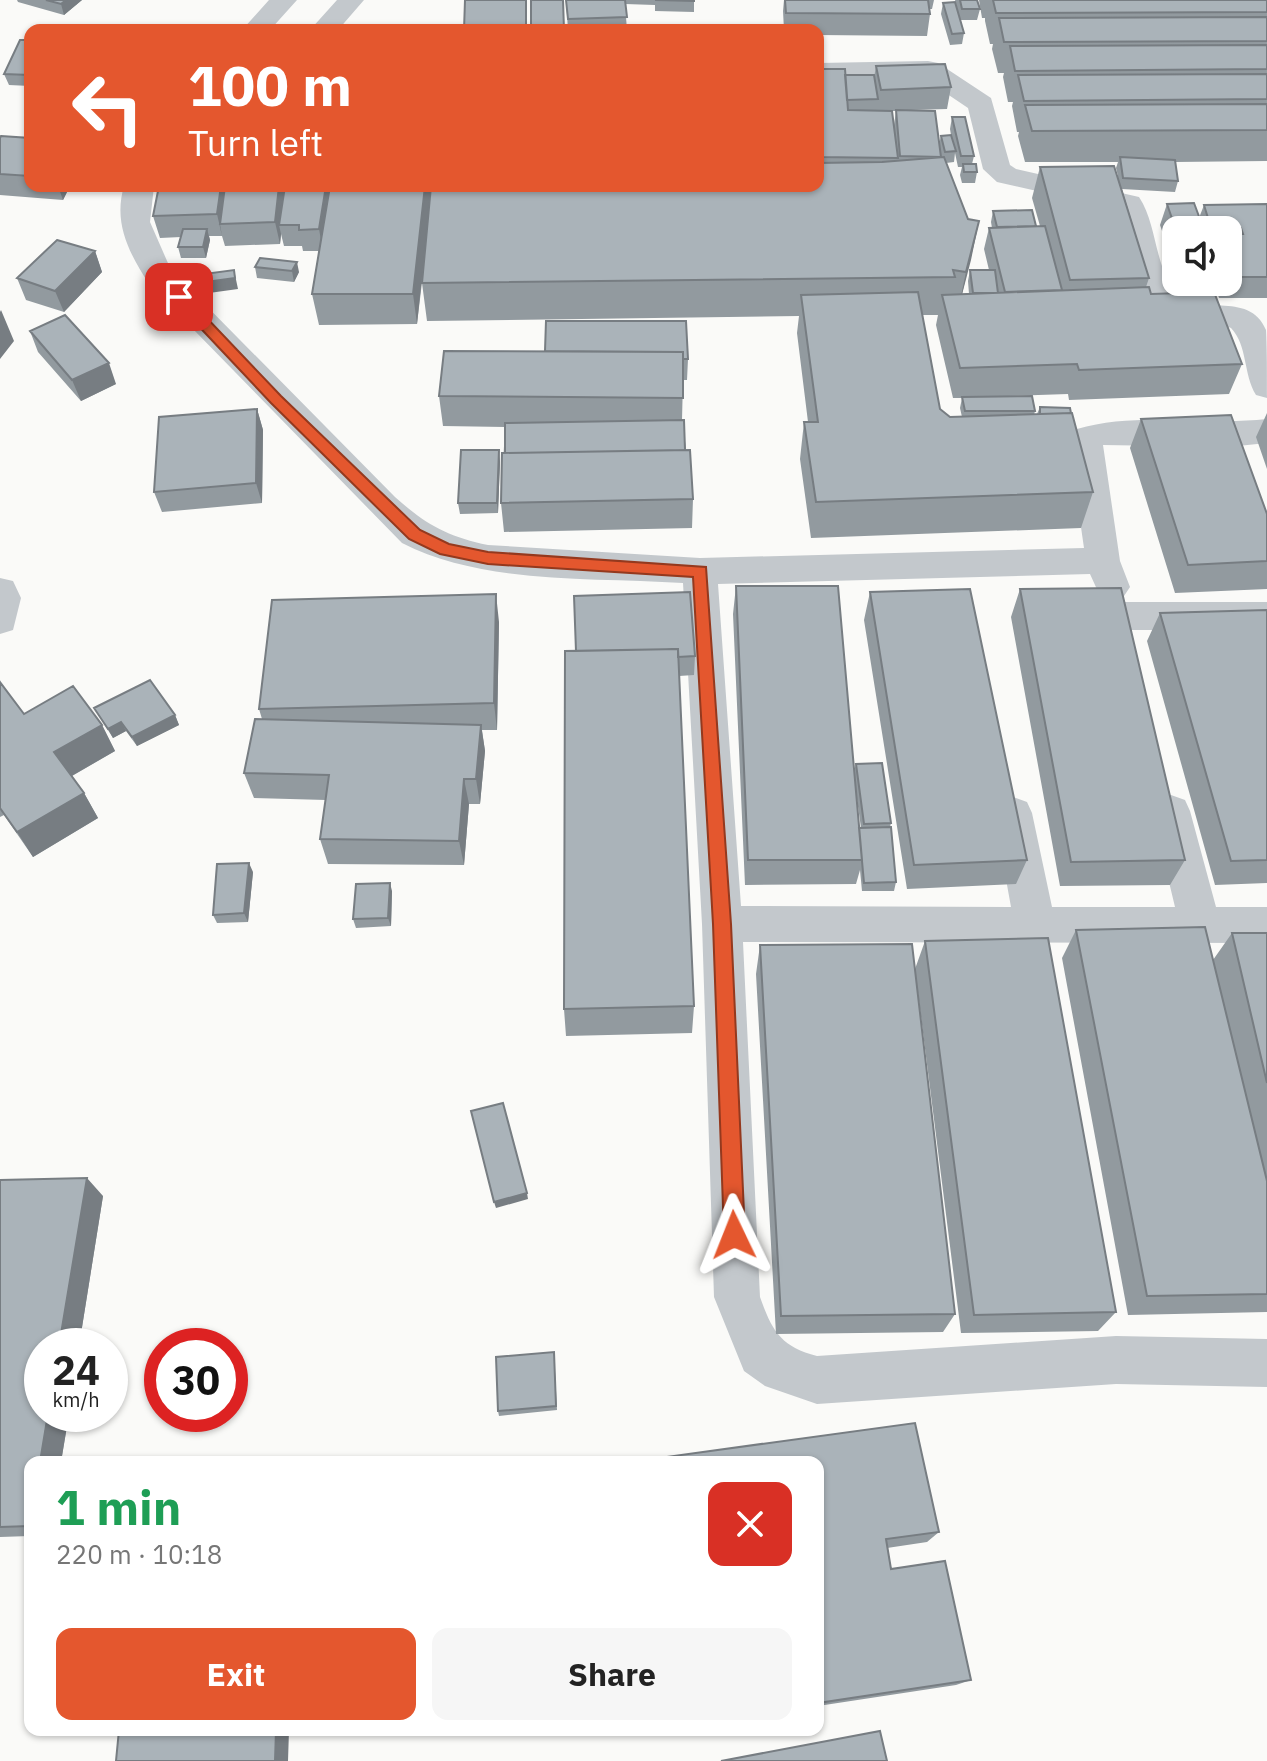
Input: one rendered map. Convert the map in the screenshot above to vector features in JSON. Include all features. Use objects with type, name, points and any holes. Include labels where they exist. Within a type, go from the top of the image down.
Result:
[{"type":"street","points":[[261,24],[284,0]]},
{"type":"street","points":[[329,24],[351,0]]},
{"type":"street","points":[[824,71],[928,69],[981,104],[997,169],[1007,176],[1096,193],[1129,203],[1159,294],[1187,315],[1230,315],[1240,319],[1250,329],[1267,387]]},
{"type":"street","points":[[137,192],[140,247],[160,277],[276,399],[414,534],[446,550],[488,558],[700,571],[968,582],[1103,561]]},
{"type":"street","points":[[1267,431],[1228,435],[1106,433],[1089,437],[1086,444],[1103,561],[1126,631],[1267,616]]},
{"type":"street","points":[[700,571],[722,924],[737,1297],[755,1350],[781,1372],[817,1380],[1116,1360],[1267,1363]]},
{"type":"street","points":[[0,591],[0,620]]},
{"type":"street","points":[[1007,784],[1035,924]]},
{"type":"street","points":[[1165,785],[1200,924]]},
{"type":"street","points":[[722,924],[1267,925]]},
{"type":"building","points":[[465,0],[526,0],[526,24],[464,24]]},
{"type":"building","points":[[531,0],[563,0],[564,24],[531,24]]},
{"type":"building","points":[[566,0],[625,0],[627,17],[568,19]]},
{"type":"building","points":[[785,0],[928,0],[930,14],[786,13]]},
{"type":"building","points":[[960,0],[977,0],[980,9],[962,9]]},
{"type":"building","points":[[993,0],[1267,0],[1267,12],[996,13]]},
{"type":"building","points":[[955,2],[964,33],[952,34],[943,3]]},
{"type":"building","points":[[1267,17],[1267,41],[1004,42],[999,18]]},
{"type":"building","points":[[20,40],[24,40],[24,75],[4,74]]},
{"type":"building","points":[[1267,45],[1267,69],[1015,71],[1010,46]]},
{"type":"building","points":[[945,64],[951,87],[881,90],[876,66]]},
{"type":"building","points":[[824,69],[845,69],[848,110],[892,111],[898,158],[824,157]]},
{"type":"building","points":[[1267,74],[1267,99],[1024,101],[1018,75]]},
{"type":"building","points":[[845,75],[874,75],[878,99],[847,100]]},
{"type":"building","points":[[1267,104],[1267,130],[1032,131],[1025,105]]},
{"type":"building","points":[[896,110],[935,111],[941,157],[900,156]]},
{"type":"building","points":[[952,117],[965,117],[974,156],[961,156]]},
{"type":"building","points":[[951,135],[956,151],[945,152],[941,136]]},
{"type":"building","points":[[0,138],[24,138],[24,176],[0,174]]},
{"type":"building","points":[[944,157],[968,219],[979,221],[966,272],[953,270],[955,277],[422,283],[430,192],[824,192],[824,163]]},
{"type":"building","points":[[1120,157],[1175,160],[1178,181],[1123,178]]},
{"type":"building","points":[[963,164],[976,164],[977,172],[964,172]]},
{"type":"building","points":[[1114,166],[1149,278],[1070,280],[1040,167]]},
{"type":"building","points":[[158,192],[220,192],[217,214],[153,216]]},
{"type":"building","points":[[224,192],[278,192],[275,222],[220,224]]},
{"type":"building","points":[[284,192],[325,192],[319,229],[299,230],[299,225],[279,225]]},
{"type":"building","points":[[329,192],[424,192],[413,294],[312,294]]},
{"type":"building","points":[[1194,203],[1199,216],[1171,216],[1167,204]]},
{"type":"building","points":[[1267,204],[1267,277],[1242,277],[1242,216],[1207,216],[1204,205]]},
{"type":"building","points":[[1032,210],[1036,226],[997,227],[993,211]]},
{"type":"building","points":[[1045,226],[1062,290],[1005,292],[989,228]]},
{"type":"building","points":[[183,229],[207,229],[203,247],[178,247]]},
{"type":"building","points":[[57,240],[95,251],[55,291],[17,278]]},
{"type":"building","points":[[260,258],[297,262],[292,271],[255,267]]},
{"type":"building","points":[[234,270],[235,278],[206,282],[204,274]]},
{"type":"building","points":[[970,270],[995,270],[998,293],[973,293]]},
{"type":"building","points":[[1149,287],[1151,294],[1162,296],[1216,296],[1242,364],[1079,370],[1077,364],[960,368],[942,295]]},
{"type":"building","points":[[918,292],[940,409],[950,417],[1072,413],[1093,492],[816,502],[804,422],[818,422],[801,295]]},
{"type":"building","points":[[65,315],[109,363],[72,380],[30,331]]},
{"type":"building","points":[[546,321],[686,321],[688,359],[683,359],[683,352],[545,351]]},
{"type":"building","points":[[444,351],[683,352],[683,398],[439,396]]},
{"type":"building","points":[[1032,396],[1035,411],[965,411],[962,397]]},
{"type":"building","points":[[1040,407],[1070,408],[1071,413],[1040,414]]},
{"type":"building","points":[[257,409],[256,483],[154,492],[159,417]]},
{"type":"building","points":[[1231,415],[1267,514],[1267,561],[1188,565],[1141,419]]},
{"type":"building","points":[[684,420],[685,450],[505,453],[505,423]]},
{"type":"building","points":[[461,450],[499,450],[497,503],[458,503]]},
{"type":"building","points":[[690,450],[693,499],[501,503],[502,453]]},
{"type":"building","points":[[736,586],[838,586],[862,860],[748,860]]},
{"type":"building","points":[[1121,588],[1185,860],[1071,862],[1020,589]]},
{"type":"building","points":[[970,589],[1027,860],[914,865],[870,592]]},
{"type":"building","points":[[690,592],[695,656],[678,657],[678,649],[576,651],[574,596]]},
{"type":"building","points":[[496,594],[494,703],[259,709],[272,600]]},
{"type":"building","points":[[1267,610],[1267,860],[1231,861],[1160,613]]},
{"type":"building","points":[[678,649],[694,1006],[564,1009],[565,651]]},
{"type":"building","points":[[150,680],[175,715],[132,737],[121,722],[108,729],[94,708]]},
{"type":"building","points":[[0,682],[24,714],[73,686],[102,725],[54,752],[84,793],[17,832],[0,808]]},
{"type":"building","points":[[255,719],[481,725],[476,779],[464,779],[459,841],[320,839],[329,775],[244,773]]},
{"type":"building","points":[[882,763],[891,823],[864,824],[856,764]]},
{"type":"building","points":[[891,827],[896,882],[864,883],[859,828]]},
{"type":"building","points":[[249,863],[244,913],[213,915],[217,864]]},
{"type":"building","points":[[390,883],[388,918],[353,919],[356,884]]},
{"type":"building","points":[[1205,927],[1267,1181],[1267,1294],[1147,1296],[1076,930]]},
{"type":"building","points":[[1232,933],[1267,933],[1267,1083]]},
{"type":"building","points":[[1048,938],[1116,1312],[974,1315],[925,941]]},
{"type":"building","points":[[912,944],[955,1314],[781,1316],[760,945]]},
{"type":"building","points":[[503,1103],[527,1193],[494,1202],[471,1111]]},
{"type":"building","points":[[87,1178],[62,1328],[24,1328],[24,1432],[45,1432],[41,1456],[24,1456],[24,1526],[0,1527],[0,1180]]},
{"type":"building","points":[[554,1352],[556,1406],[498,1411],[496,1357]]},
{"type":"building","points":[[915,1423],[939,1532],[886,1539],[891,1569],[945,1561],[971,1680],[824,1702],[824,1456],[673,1456]]},
{"type":"building","points":[[880,1731],[887,1761],[721,1761]]},
{"type":"building","points":[[118,1736],[276,1736],[275,1761],[116,1761]]},
{"type":"route","points":[[179,297],[276,399],[414,534],[446,550],[488,558],[700,571],[722,924],[734,1235]]}]
